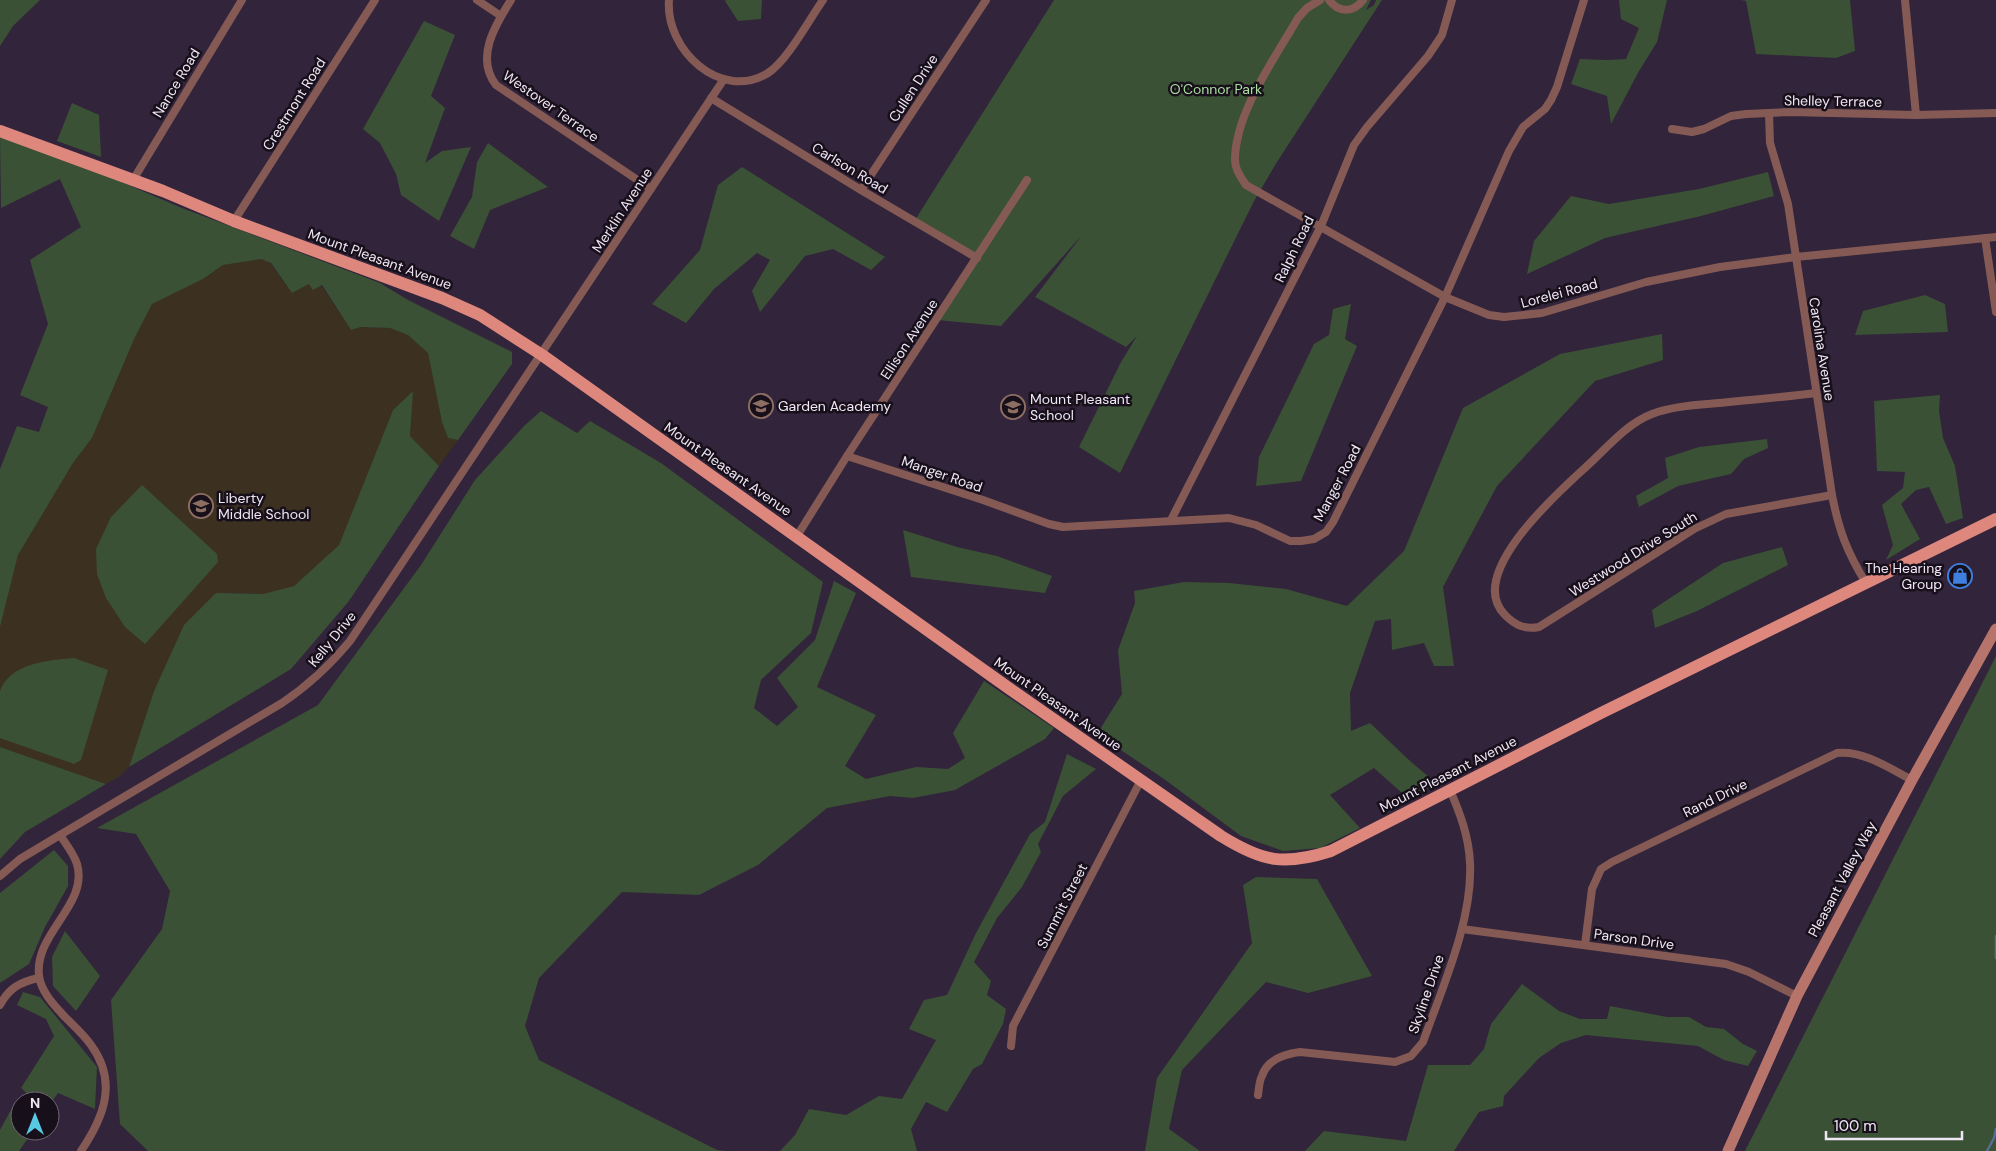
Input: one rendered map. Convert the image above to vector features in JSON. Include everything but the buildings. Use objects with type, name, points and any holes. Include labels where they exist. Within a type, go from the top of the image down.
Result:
[{"type":"main road","name":"Mount Pleasant Avenue","points":[[0,131],[442,298],[480,315],[542,355],[1010,689],[1241,848],[1256,855],[1286,860],[1314,856],[1331,851],[1996,519]]},
{"type":"main road","name":"Pleasant Valley Way","points":[[1728,1151],[1797,996],[1912,780],[1996,628]]},
{"type":"street","name":"Nance Road","points":[[133,180],[242,0]]},
{"type":"street","name":"Crestmont Road","points":[[234,221],[375,0]]},
{"type":"street","points":[[477,0],[501,16]]},
{"type":"street","name":"Westover Terrace","points":[[511,0],[501,16],[488,45],[487,70],[496,85],[651,189]]},
{"type":"street","points":[[668,0],[672,27],[682,48],[698,65],[724,79],[739,81],[756,78],[771,70],[783,58],[823,0]]},
{"type":"street","name":"Cullen Drive","points":[[861,190],[986,0]]},
{"type":"street","name":"Lorelei Road","points":[[1320,0],[1307,8],[1298,18],[1248,105],[1238,141],[1235,161],[1238,173],[1246,184],[1445,297],[1489,315],[1504,318],[1542,313],[1678,274],[1796,257],[1996,237]]},
{"type":"street","points":[[1329,0],[1337,8],[1349,10],[1363,0]]},
{"type":"street","name":"Ralph Road","points":[[1171,520],[1321,226],[1354,145],[1367,127],[1428,56],[1442,35],[1452,0]]},
{"type":"street","name":"Manger Road","points":[[847,456],[983,500],[1049,524],[1064,527],[1229,518],[1243,520],[1290,541],[1314,539],[1326,532],[1333,522],[1445,297],[1509,151],[1524,127],[1545,109],[1551,100],[1557,87],[1584,0]]},
{"type":"street","points":[[1904,0],[1916,115]]},
{"type":"street","name":"Merklin Avenue","points":[[542,355],[724,79]]},
{"type":"street","name":"Carlson Road","points":[[711,98],[861,190],[977,258]]},
{"type":"street","name":"Shelley Terrace","points":[[1672,129],[1692,132],[1704,129],[1731,116],[1769,113],[1916,115],[1996,113]]},
{"type":"street","name":"Carolina Avenue","points":[[1769,113],[1770,143],[1788,204],[1832,495],[1844,544],[1866,583]]},
{"type":"street","name":"Ellison Avenue","points":[[797,536],[1027,180]]},
{"type":"street","points":[[1985,238],[1996,312]]},
{"type":"street","name":"Kelly Drive","points":[[0,876],[20,859],[282,703],[302,690],[329,666],[350,641],[542,355]]},
{"type":"street","name":"Westwood Drive South","points":[[1816,394],[1676,407],[1651,414],[1636,423],[1557,492],[1532,518],[1516,540],[1502,567],[1495,587],[1499,608],[1508,618],[1521,627],[1534,628],[1694,529],[1712,520],[1726,514],[1832,495]]},
{"type":"street","name":"Rand Drive","points":[[1585,945],[1592,889],[1601,869],[1612,862],[1837,752],[1849,751],[1865,756],[1912,780]]},
{"type":"street","name":"Summit Street","points":[[1011,1046],[1013,1026],[1141,780]]},
{"type":"street","name":"Skyline Drive","points":[[1258,1095],[1262,1075],[1272,1063],[1286,1054],[1300,1052],[1395,1062],[1411,1056],[1423,1042],[1462,929],[1469,892],[1470,862],[1465,828],[1450,790]]},
{"type":"street","points":[[60,835],[77,864],[79,882],[72,902],[43,948],[39,961],[39,978],[46,995],[91,1046],[103,1070],[106,1086],[101,1117],[82,1151]]},
{"type":"street","name":"Parson Drive","points":[[1462,929],[1726,964],[1750,972],[1797,996]]},
{"type":"street","points":[[0,1005],[10,990],[16,985],[39,978]]},
{"type":"shaded area","name":"Liberty Middle School","points":[[260,258],[270,263],[292,293],[309,284],[321,285],[351,330],[361,327],[390,328],[408,335],[428,352],[442,422],[448,438],[458,440],[439,466],[410,436],[412,392],[393,410],[339,545],[294,586],[263,594],[216,593],[154,691],[129,767],[119,777],[106,784],[0,747],[0,627],[18,555],[73,463],[92,438],[135,337],[152,303],[203,279],[223,265]]},
{"type":"green space","points":[[0,0],[40,0],[13,26],[0,46]]},
{"type":"green space","points":[[726,0],[762,0],[761,19],[738,21]]},
{"type":"green space","name":"O'Connor Park","points":[[1054,0],[1371,0],[1366,10],[1374,5],[1376,0],[1382,0],[1277,162],[1254,201],[1120,473],[1079,447],[1121,362],[1137,336],[1126,347],[1035,297],[1082,235],[1001,326],[937,320],[977,258],[915,220]]},
{"type":"green space","points":[[1619,0],[1667,0],[1657,42],[1639,71],[1611,124],[1607,96],[1571,84],[1580,59],[1626,59],[1639,28],[1621,19]]},
{"type":"green space","points":[[1741,0],[1850,0],[1855,51],[1836,58],[1756,54],[1746,1]]},
{"type":"green space","points":[[424,21],[455,35],[431,96],[445,108],[425,163],[442,151],[471,147],[439,221],[401,195],[396,174],[380,143],[363,129]]},
{"type":"green space","points":[[72,103],[99,115],[101,157],[57,141]]},
{"type":"green space","points":[[0,137],[82,165],[182,208],[380,283],[408,300],[512,352],[512,364],[458,440],[448,438],[442,422],[428,353],[408,335],[390,328],[361,327],[351,330],[322,285],[313,290],[309,284],[292,293],[271,263],[261,259],[223,265],[203,279],[152,304],[135,337],[92,438],[73,463],[18,555],[0,627],[0,469],[17,426],[39,432],[48,407],[20,395],[48,324],[30,260],[81,227],[60,179],[1,208]]},
{"type":"green space","points":[[488,143],[548,187],[490,210],[474,249],[450,236],[472,197],[477,162]]},
{"type":"green space","points":[[742,167],[885,257],[871,270],[833,249],[805,256],[760,312],[752,291],[770,260],[757,253],[714,289],[686,323],[652,304],[700,250],[718,185]]},
{"type":"green space","points":[[1768,172],[1774,196],[1701,216],[1605,238],[1527,274],[1534,241],[1571,196],[1609,204],[1699,189]]},
{"type":"green space","points":[[1925,295],[1945,304],[1948,332],[1855,335],[1863,311]]},
{"type":"green space","points":[[1351,304],[1345,339],[1357,346],[1301,481],[1256,486],[1259,457],[1314,344],[1329,335],[1333,309]]},
{"type":"green space","points":[[1662,334],[1663,360],[1595,381],[1497,486],[1443,587],[1454,666],[1434,666],[1424,643],[1392,650],[1391,619],[1375,621],[1350,693],[1351,731],[1370,723],[1436,783],[1411,801],[1374,768],[1330,795],[1360,828],[1320,848],[1283,851],[1241,836],[1164,779],[1097,734],[1122,694],[1118,650],[1135,603],[1134,591],[1184,582],[1229,583],[1286,589],[1347,606],[1404,551],[1463,408],[1560,354]]},
{"type":"green space","points":[[413,391],[410,436],[439,466],[349,601],[291,669],[129,767],[154,691],[184,625],[216,593],[263,594],[294,586],[339,545],[393,410]]},
{"type":"green space","points":[[1940,395],[1939,411],[1943,438],[1955,466],[1963,518],[1946,524],[1929,487],[1916,490],[1901,504],[1920,539],[1886,560],[1893,545],[1882,505],[1903,488],[1905,472],[1877,471],[1874,401]]},
{"type":"green space","points":[[541,411],[577,433],[590,421],[661,463],[823,582],[811,633],[761,680],[754,708],[777,726],[798,707],[777,678],[815,640],[834,581],[856,593],[817,687],[876,715],[845,766],[866,779],[916,767],[948,769],[965,758],[953,733],[984,681],[1054,728],[1045,739],[955,790],[913,798],[890,796],[827,808],[758,865],[699,895],[622,892],[539,978],[525,1026],[539,1060],[717,1150],[726,1151],[148,1151],[120,1124],[111,1000],[162,929],[170,891],[136,834],[97,828],[318,705],[421,565],[475,480],[524,426]]},
{"type":"green space","points":[[1767,439],[1768,448],[1744,459],[1731,474],[1678,486],[1639,507],[1636,496],[1668,478],[1665,458],[1699,447]]},
{"type":"green space","points":[[142,485],[217,554],[218,562],[145,644],[125,627],[106,598],[97,574],[96,549],[111,517]]},
{"type":"green space","points":[[903,530],[957,547],[997,556],[1052,576],[1045,593],[911,577]]},
{"type":"green space","points":[[1782,547],[1788,565],[1697,611],[1655,628],[1652,610],[1723,563]]},
{"type":"green space","points":[[1996,656],[1996,1151],[1745,1151]]},
{"type":"green space","points":[[74,658],[108,670],[81,760],[74,764],[0,738],[0,691],[12,674],[42,662]]},
{"type":"green space","points":[[0,747],[106,784],[25,832],[0,859]]},
{"type":"green space","points":[[1067,754],[1096,769],[1063,796],[1038,844],[1041,852],[1022,887],[997,918],[974,962],[991,981],[987,995],[1006,1009],[1003,1024],[982,1064],[973,1069],[947,1112],[926,1102],[911,1129],[917,1151],[780,1151],[795,1135],[809,1109],[846,1115],[879,1096],[902,1099],[936,1040],[909,1029],[924,1000],[947,995],[976,933],[1030,834],[1045,822]]},
{"type":"green space","points":[[54,850],[68,866],[68,886],[45,927],[29,964],[0,983],[0,893]]},
{"type":"green space","points":[[1256,877],[1317,879],[1372,976],[1308,993],[1266,982],[1182,1070],[1169,1129],[1200,1151],[1145,1151],[1157,1078],[1252,943],[1243,885]]},
{"type":"green space","points":[[65,931],[100,976],[76,1011],[53,986],[52,957]]},
{"type":"green space","points":[[1522,984],[1559,1011],[1580,1019],[1607,1019],[1610,1006],[1667,1017],[1689,1017],[1706,1027],[1724,1029],[1743,1044],[1757,1051],[1748,1066],[1724,1060],[1698,1046],[1586,1035],[1561,1043],[1539,1058],[1504,1096],[1503,1106],[1479,1112],[1454,1151],[1305,1151],[1324,1131],[1406,1141],[1428,1065],[1470,1065],[1484,1049],[1491,1024]]},
{"type":"green space","points":[[23,992],[40,997],[97,1067],[95,1109],[60,1094],[60,1091],[24,1091],[21,1088],[54,1036],[46,1019],[17,1005]]},
{"type":"green space","points":[[10,1112],[10,1141],[26,1141],[19,1151],[0,1151],[0,1130]]},
{"type":"waterway","points":[[1996,936],[1996,958]]},
{"type":"waterway","points":[[1987,1151],[1994,1138],[1996,1129]]},
{"type":"place","name":"Garden Academy","points":[[761,406]]},
{"type":"place","name":"Mount Pleasant School","points":[[1013,407]]},
{"type":"place","name":"Liberty Middle School","points":[[201,506]]},
{"type":"place","name":"The Hearing Group","points":[[1960,576]]}]
